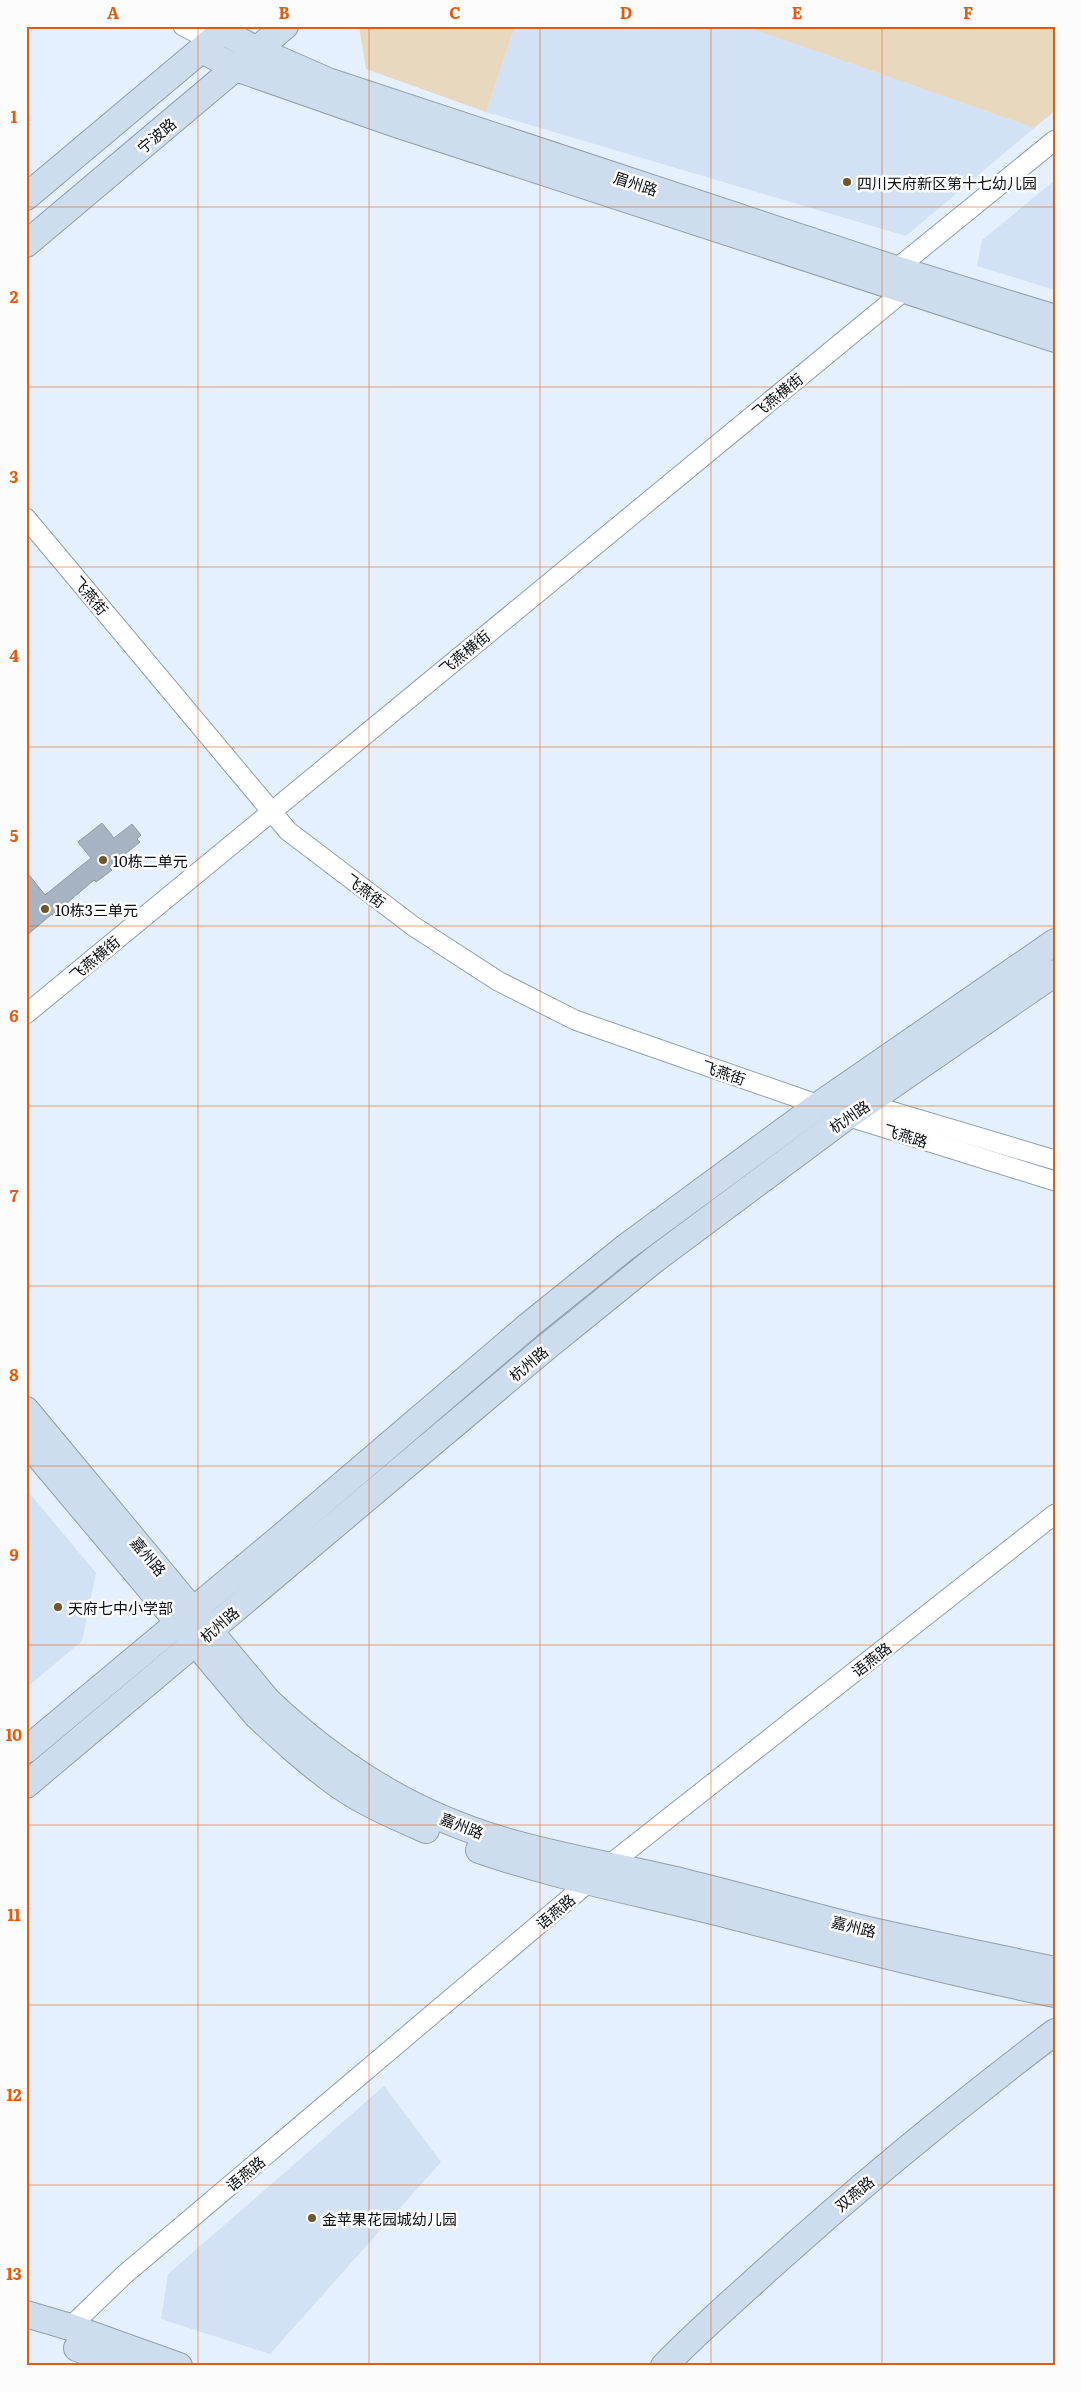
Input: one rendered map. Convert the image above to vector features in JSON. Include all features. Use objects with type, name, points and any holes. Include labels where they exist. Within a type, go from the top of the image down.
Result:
[{"type":"main road","name":"宁波路","points":[[26,244],[285,26]]},
{"type":"main road","name":"眉州路","points":[[217,37],[257,50],[328,81],[900,280],[1055,318]]},
{"type":"main road","points":[[26,197],[217,37],[236,68],[396,124],[900,280],[1055,339]]},
{"type":"main road","name":"杭州路","points":[[26,1750],[186,1617],[535,1320],[626,1247],[819,1105],[1055,942]]},
{"type":"main road","name":"杭州路","points":[[26,1785],[203,1638],[304,1550],[551,1343],[654,1260],[856,1111],[1055,973]]},
{"type":"main road","name":"嘉州路","points":[[26,1410],[186,1617]]},
{"type":"main road","points":[[26,1441],[186,1617],[203,1638],[257,1716],[292,1748],[340,1786],[384,1812],[446,1839],[588,1883],[664,1899],[989,1981],[1055,1994]]},
{"type":"main road","name":"嘉州路","points":[[203,1638],[304,1735],[375,1785],[412,1805],[478,1832],[504,1841],[609,1865],[861,1928],[1055,1970]]},
{"type":"main road","name":"双燕路","points":[[664,2366],[690,2339],[818,2224],[920,2137],[1055,2032]]},
{"type":"main road","points":[[26,2314],[70,2327],[179,2366]]},
{"type":"main road","points":[[26,2331],[56,2340],[124,2366]]},
{"type":"street","points":[[183,26],[217,37]]},
{"type":"street","name":"飞燕横街","points":[[26,1014],[900,280],[1055,140]]},
{"type":"street","name":"飞燕街","points":[[26,518],[288,831],[413,926],[498,981],[575,1020],[819,1105]]},
{"type":"street","name":"飞燕路","points":[[819,1105],[856,1111],[1055,1160]]},
{"type":"street","name":"飞燕路","points":[[856,1111],[1055,1181]]},
{"type":"street","name":"语燕路","points":[[70,2327],[124,2275],[609,1865],[1055,1514]]},
{"type":"shaded area","points":[[359,26],[515,26],[486,112],[366,69]]},
{"type":"shaded area","name":"四川天府新区第十七幼儿园","points":[[515,26],[744,26],[1034,128],[906,236],[486,112]]},
{"type":"shaded area","points":[[744,26],[1055,26],[1055,111],[1034,128]]},
{"type":"shaded area","points":[[1055,180],[1055,290],[977,266],[982,240]]},
{"type":"shaded area","name":"天府七中小学部","points":[[26,1489],[96,1573],[82,1641],[26,1688]]},
{"type":"shaded area","name":"金苹果花园城幼儿园","points":[[384,2086],[441,2162],[270,2354],[161,2319],[168,2274]]},
{"type":"building","points":[[102,823],[114,838],[132,824],[141,835],[137,839],[140,842],[109,867],[112,870],[96,882],[94,880],[67,903],[69,905],[54,917],[52,914],[26,936],[26,871],[45,895],[91,858],[78,842]]},
{"type":"place","name":"四川天府新区第十七幼儿园","points":[[847,182]]},
{"type":"place","name":"10栋二单元","points":[[103,860]]},
{"type":"place","name":"10栋3三单元","points":[[45,909]]},
{"type":"place","name":"天府七中小学部","points":[[58,1607]]},
{"type":"place","name":"金苹果花园城幼儿园","points":[[312,2218]]}]
